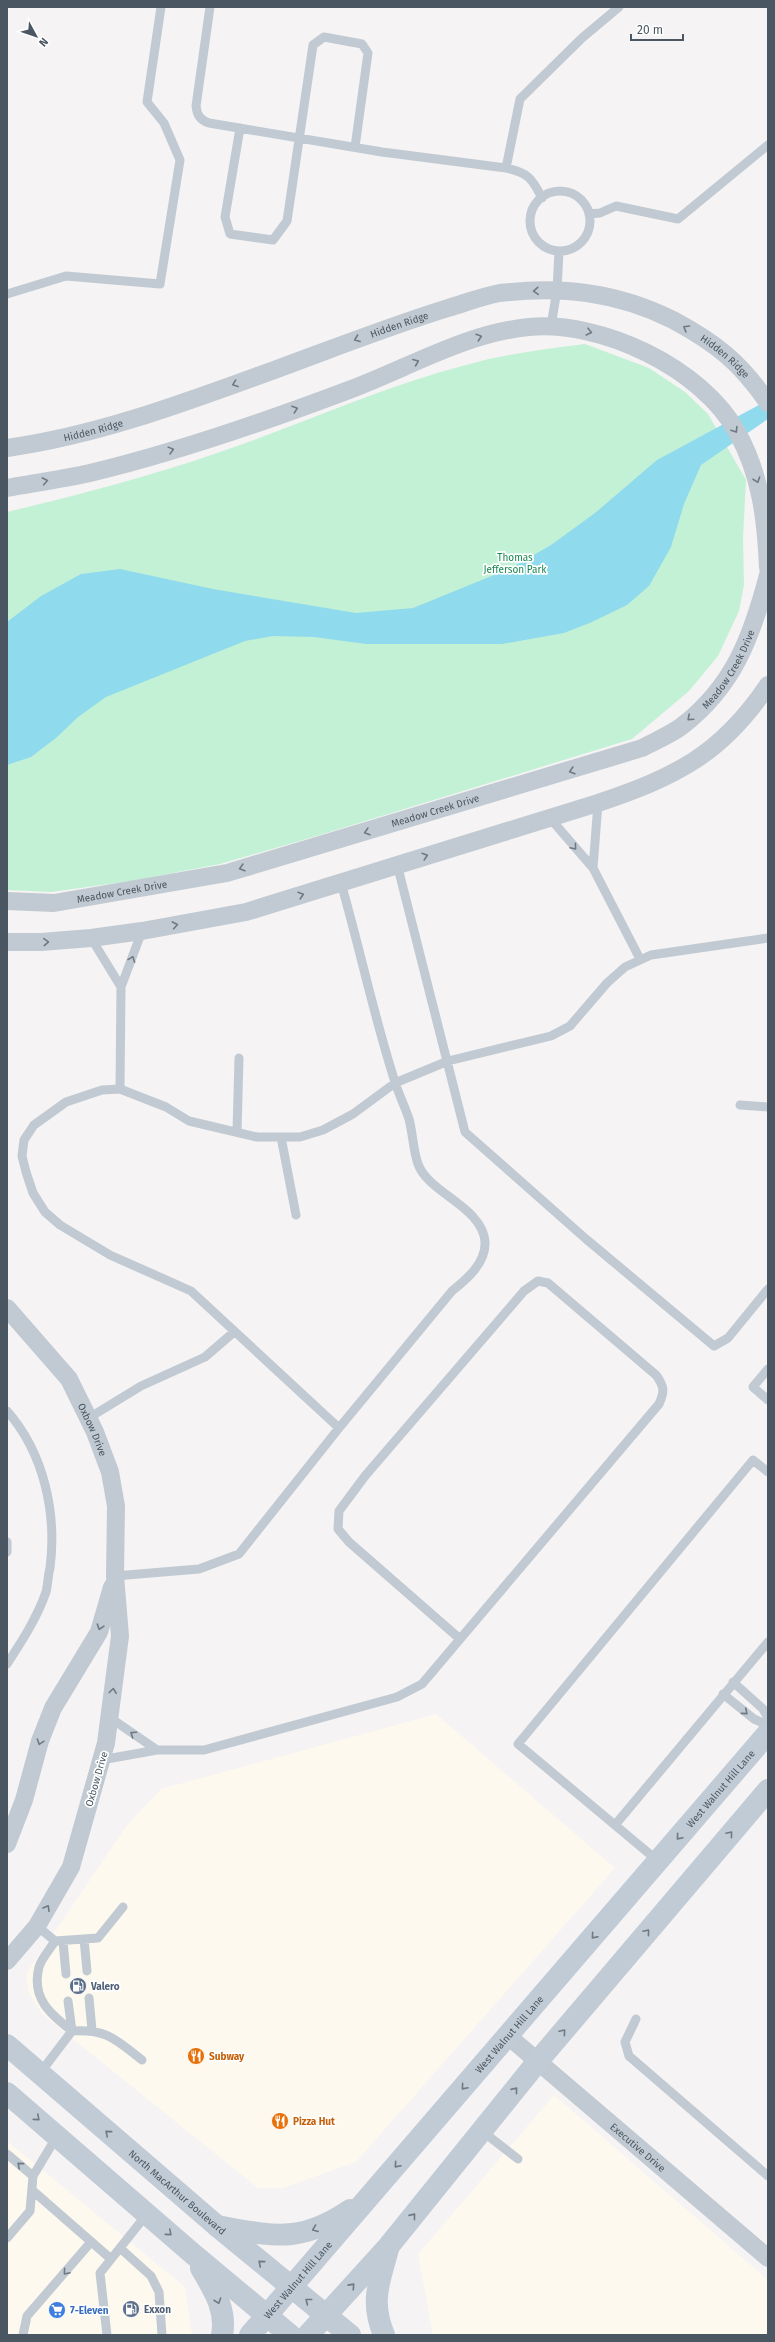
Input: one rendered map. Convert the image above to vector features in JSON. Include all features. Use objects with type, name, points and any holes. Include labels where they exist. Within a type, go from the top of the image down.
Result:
[{"type":"main road","name":"West Walnut Hill Lane","points":[[250,2335],[768,1733]]},
{"type":"main road","points":[[308,2335],[388,2247],[538,2062],[768,1790]]},
{"type":"main road","name":"North MacArthur Boulevard","points":[[7,2045],[217,2226],[350,2335]]},
{"type":"main road","points":[[7,2093],[193,2254],[290,2335]]},
{"type":"main road","points":[[217,2226],[275,2236],[300,2234],[331,2222],[372,2194]]},
{"type":"main road","points":[[384,2335],[377,2318],[376,2295],[388,2247]]},
{"type":"main road","points":[[193,2254],[218,2298],[222,2314],[222,2335]]},
{"type":"street","name":"Hidden Ridge","points":[[7,448],[34,444],[150,414],[400,323],[498,294],[557,290],[624,299],[654,311],[722,350],[750,377],[768,403]]},
{"type":"street","points":[[7,488],[90,473],[189,446],[349,390],[481,336],[528,327],[551,326],[587,331],[641,350],[685,377],[717,404],[736,431],[750,459],[759,487],[766,523],[768,568]]},
{"type":"street","name":"Meadow Creek Drive","points":[[7,901],[54,903],[227,873],[642,748],[681,726],[716,695],[740,659],[767,587]]},
{"type":"street","points":[[7,942],[41,942],[91,938],[142,931],[246,912],[598,803],[647,786],[671,775],[707,753],[738,724],[768,685]]},
{"type":"street","name":"Oxbow Drive","points":[[7,1308],[69,1379],[87,1419],[95,1432],[110,1472],[116,1506],[115,1576],[120,1636],[102,1760],[71,1867],[37,1926],[7,1961]]},
{"type":"street","name":"Oxbow Drive","points":[[7,1844],[24,1800],[40,1741],[53,1708],[99,1632],[115,1576]]},
{"type":"street","name":"Executive Drive","points":[[508,2036],[768,2258]]},
{"type":"lane","points":[[7,294],[66,276],[160,284],[180,160],[164,122],[147,102],[161,7]]},
{"type":"lane","points":[[210,7],[198,84],[197,114],[202,120],[210,123],[354,147],[521,171],[530,176],[542,198]]},
{"type":"lane","points":[[506,168],[520,99],[582,38],[619,7]]},
{"type":"lane","points":[[240,128],[225,217],[230,234],[273,240],[287,221],[313,45],[324,36],[362,44],[368,53],[354,147]]},
{"type":"lane","points":[[589,214],[600,213],[616,206],[678,219],[768,145]]},
{"type":"lane","points":[[555,192],[572,193],[585,204],[589,214],[589,230],[585,238],[571,249],[558,251],[544,246],[533,233],[531,217],[536,203],[542,198],[555,192]]},
{"type":"lane","points":[[551,326],[557,290],[558,251]]},
{"type":"lane","points":[[593,868],[598,803]]},
{"type":"lane","points":[[549,817],[593,868],[640,959]]},
{"type":"lane","points":[[397,864],[465,1132],[580,1234],[714,1346],[728,1338],[768,1289]]},
{"type":"lane","points":[[115,1576],[199,1569],[239,1554],[338,1428],[452,1291],[470,1276],[481,1260],[485,1243],[482,1230],[472,1215],[425,1175],[418,1164],[409,1119],[395,1082],[341,883]]},
{"type":"lane","points":[[120,1089],[121,987],[142,931]]},
{"type":"lane","points":[[91,938],[121,987]]},
{"type":"lane","points":[[338,1428],[191,1291],[110,1255],[60,1225],[45,1212],[33,1193],[22,1156],[24,1140],[34,1125],[66,1102],[102,1090],[120,1089],[166,1107],[189,1121],[257,1137],[300,1137],[323,1130],[353,1114],[395,1082],[448,1061],[557,1033],[570,1026],[607,982],[625,967],[651,954],[768,938]]},
{"type":"lane","points":[[238,1132],[239,1058]]},
{"type":"lane","points":[[740,1105],[768,1107]]},
{"type":"lane","points":[[281,1137],[296,1215]]},
{"type":"lane","points":[[102,1760],[157,1750],[204,1750],[397,1697],[422,1684],[659,1404],[664,1393],[663,1384],[656,1375],[548,1283],[538,1280],[524,1291],[365,1476],[339,1511],[338,1529],[349,1542],[460,1639]]},
{"type":"lane","points":[[87,1419],[141,1386],[205,1357],[234,1332]]},
{"type":"lane","points":[[768,1369],[753,1387],[768,1400]]},
{"type":"lane","points":[[7,1411],[19,1424],[38,1461],[51,1512],[51,1556],[46,1591],[31,1627],[7,1664]]},
{"type":"lane","points":[[658,1861],[518,1744],[753,1460],[768,1472]]},
{"type":"lane","points":[[7,1542],[7,1552]]},
{"type":"lane","points":[[615,1825],[768,1642]]},
{"type":"lane","points":[[733,1682],[763,1709],[768,1718]]},
{"type":"lane","points":[[724,1694],[754,1719],[768,1725]]},
{"type":"lane","points":[[109,1718],[157,1750]]},
{"type":"lane","points":[[37,1926],[59,1941],[98,1938],[123,1907]]},
{"type":"lane","points":[[84,1939],[87,1971]]},
{"type":"lane","points":[[59,1941],[66,1974]]},
{"type":"lane","points":[[59,1941],[39,1966],[38,1986],[42,2003],[72,2031],[92,2030],[112,2036],[142,2060]]},
{"type":"lane","points":[[89,1998],[92,2030]]},
{"type":"lane","points":[[40,2073],[72,2031],[68,2001]]},
{"type":"lane","points":[[636,2018],[625,2042],[629,2056],[768,2176]]},
{"type":"lane","points":[[482,2131],[518,2159]]},
{"type":"lane","points":[[7,2238],[30,2211],[33,2176],[57,2136]]},
{"type":"lane","points":[[7,2154],[33,2176]]},
{"type":"lane","points":[[32,2190],[111,2259]]},
{"type":"lane","points":[[107,2335],[100,2273],[147,2214]]},
{"type":"lane","points":[[23,2335],[27,2316],[91,2242]]},
{"type":"lane","points":[[120,2248],[151,2276],[159,2292],[162,2335]]},
{"type":"shaded area","points":[[436,1714],[615,1868],[356,2162],[283,2188],[258,2188],[42,2014],[28,1991],[26,1974],[127,1825],[161,1789]]},
{"type":"shaded area","points":[[554,2095],[768,2280],[768,2335],[433,2335],[418,2254]]},
{"type":"shaded area","points":[[7,2141],[185,2287],[192,2335],[7,2335]]},
{"type":"green space","name":"Thomas Jefferson Park","points":[[585,344],[649,368],[685,392],[708,414],[746,480],[743,538],[744,584],[739,611],[718,656],[689,691],[632,739],[320,835],[220,864],[131,881],[51,892],[7,890],[7,512],[113,485],[191,462],[372,395],[434,374],[481,361],[510,355]]},
{"type":"water","points":[[768,400],[768,419],[701,465],[684,504],[671,547],[649,586],[627,605],[592,622],[564,633],[502,644],[366,644],[314,637],[273,636],[245,641],[106,697],[78,717],[56,738],[31,757],[7,765],[7,622],[41,596],[81,574],[120,569],[213,589],[356,613],[413,608],[511,568],[551,545],[595,513],[657,460]]},
{"type":"place","name":"Valero","points":[[78,1986]]},
{"type":"place","name":"Subway","points":[[196,2056]]},
{"type":"place","name":"Pizza Hut","points":[[280,2121]]},
{"type":"place","name":"Exxon","points":[[131,2309]]},
{"type":"place","name":"7-Eleven","points":[[57,2310]]}]
